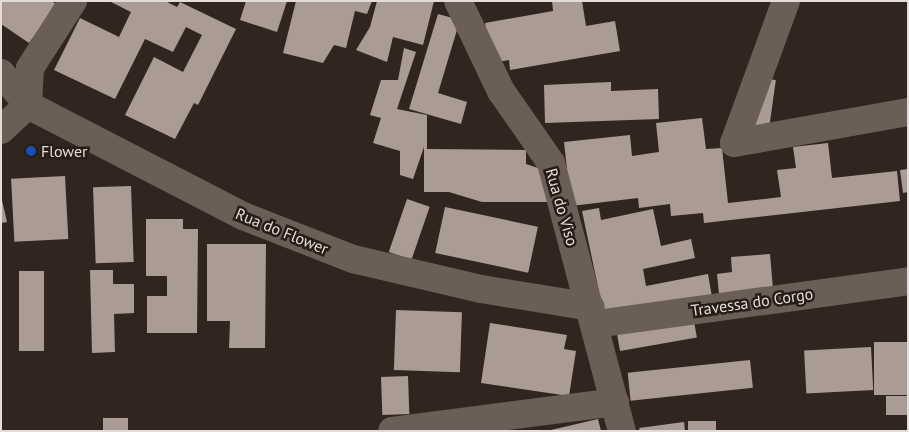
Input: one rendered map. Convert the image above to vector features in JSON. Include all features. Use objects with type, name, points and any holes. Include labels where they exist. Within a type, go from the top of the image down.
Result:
[{"type":"street","points":[[1,130],[28,105],[30,68],[74,1]]},
{"type":"street","name":"Rua do Viso","points":[[458,1],[501,91],[551,164],[594,315],[622,431]]},
{"type":"street","points":[[786,1],[734,143],[908,112]]},
{"type":"street","points":[[1,73],[28,105]]},
{"type":"street","name":"Rua do Flower","points":[[28,105],[243,216],[353,259],[594,315]]},
{"type":"street","name":"Travessa do Corgo","points":[[594,315],[908,281]]},
{"type":"street","points":[[392,431],[615,402]]},
{"type":"building","points":[[1,1],[52,1],[57,5],[29,43],[1,24]]},
{"type":"building","points":[[109,1],[165,1],[177,7],[180,2],[236,29],[198,105],[194,103],[175,139],[125,115],[154,57],[183,72],[202,35],[186,27],[173,52],[145,39],[115,99],[54,70],[80,18],[119,37],[131,12]]},
{"type":"building","points":[[246,1],[287,1],[277,32],[240,20]]},
{"type":"building","points":[[296,1],[372,1],[367,14],[355,11],[346,48],[334,45],[323,63],[283,53]]},
{"type":"building","points":[[377,1],[434,1],[423,45],[393,37],[387,62],[356,50],[370,27]]},
{"type":"building","points":[[552,1],[582,1],[586,26],[615,21],[620,51],[510,70],[509,60],[492,63],[485,23],[553,11]]},
{"type":"building","points":[[438,14],[460,20],[438,93],[467,102],[461,124],[409,109]]},
{"type":"building","points":[[404,48],[416,52],[397,109],[427,115],[427,149],[526,150],[526,164],[547,171],[547,202],[482,202],[449,192],[424,192],[424,147],[413,179],[400,175],[400,151],[373,143],[381,118],[370,115],[381,80],[398,80]]},
{"type":"building","points":[[761,78],[776,80],[769,128],[754,126]]},
{"type":"building","points":[[611,82],[611,91],[658,89],[659,119],[545,123],[544,85]]},
{"type":"building","points":[[702,118],[706,149],[722,148],[728,203],[781,197],[777,170],[796,168],[793,147],[828,143],[832,178],[897,171],[900,201],[704,223],[703,213],[671,216],[670,204],[639,208],[638,198],[571,206],[564,142],[630,135],[632,156],[659,152],[656,123]]},
{"type":"building","points":[[908,169],[908,192],[903,193],[900,170]]},
{"type":"building","points":[[65,176],[68,239],[14,242],[11,179]]},
{"type":"building","points":[[131,186],[134,262],[96,263],[93,187]]},
{"type":"building","points":[[1,196],[7,222],[1,223]]},
{"type":"building","points":[[407,199],[430,207],[411,260],[389,252]]},
{"type":"building","points":[[445,207],[538,227],[528,273],[435,253]]},
{"type":"building","points":[[599,208],[601,220],[653,209],[661,246],[691,239],[695,258],[643,269],[646,286],[708,274],[712,297],[605,320],[582,211]]},
{"type":"building","points":[[146,219],[183,219],[183,229],[198,229],[197,333],[147,333],[147,296],[167,296],[167,276],[146,276]]},
{"type":"building","points":[[207,244],[266,244],[265,348],[229,348],[230,321],[207,321]]},
{"type":"building","points":[[770,254],[773,289],[719,294],[717,274],[732,272],[731,257]]},
{"type":"building","points":[[90,270],[113,270],[113,284],[134,284],[134,313],[114,314],[115,352],[92,353]]},
{"type":"building","points":[[19,271],[44,271],[44,351],[19,351]]},
{"type":"building","points":[[396,310],[462,312],[460,372],[394,370]]},
{"type":"building","points":[[692,310],[697,338],[620,351],[615,324]]},
{"type":"building","points":[[490,323],[567,335],[564,349],[576,351],[569,396],[481,383]]},
{"type":"building","points":[[874,342],[908,342],[908,395],[874,395]]},
{"type":"building","points":[[871,347],[873,390],[806,393],[804,351]]},
{"type":"building","points":[[750,360],[753,388],[631,401],[628,373]]},
{"type":"building","points":[[408,376],[409,414],[382,415],[381,377]]},
{"type":"building","points":[[886,396],[908,396],[908,415],[886,415]]},
{"type":"building","points":[[103,418],[128,418],[128,431],[103,431]]},
{"type":"building","points":[[598,419],[601,431],[551,431],[551,430]]},
{"type":"building","points":[[688,421],[716,421],[716,431],[688,431]]},
{"type":"building","points":[[684,422],[685,431],[640,431],[639,428]]},
{"type":"place","name":"Flower","points":[[31,151]]}]
